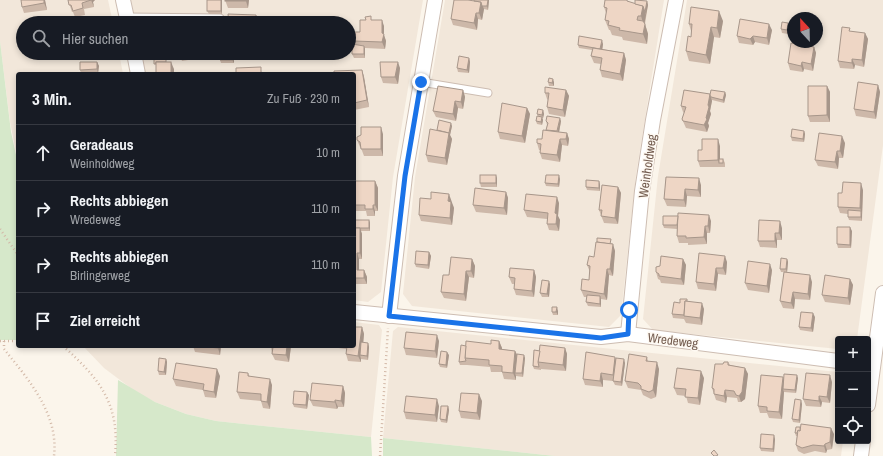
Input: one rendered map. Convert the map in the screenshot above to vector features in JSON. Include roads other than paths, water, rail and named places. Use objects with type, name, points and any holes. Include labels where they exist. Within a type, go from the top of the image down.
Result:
[{"type":"street","points":[[123,0],[126,16]]},
{"type":"street","points":[[389,316],[405,176],[435,0]]},
{"type":"street","name":"Weinholdweg","points":[[628,334],[642,191],[676,0]]},
{"type":"street","points":[[135,60],[138,72]]},
{"type":"street","points":[[871,365],[883,292]]},
{"type":"street","name":"Wredeweg","points":[[356,312],[601,338],[628,334],[835,361]]},
{"type":"street","points":[[861,456],[863,444]]},
{"type":"lane","points":[[421,82],[488,93]]}]
